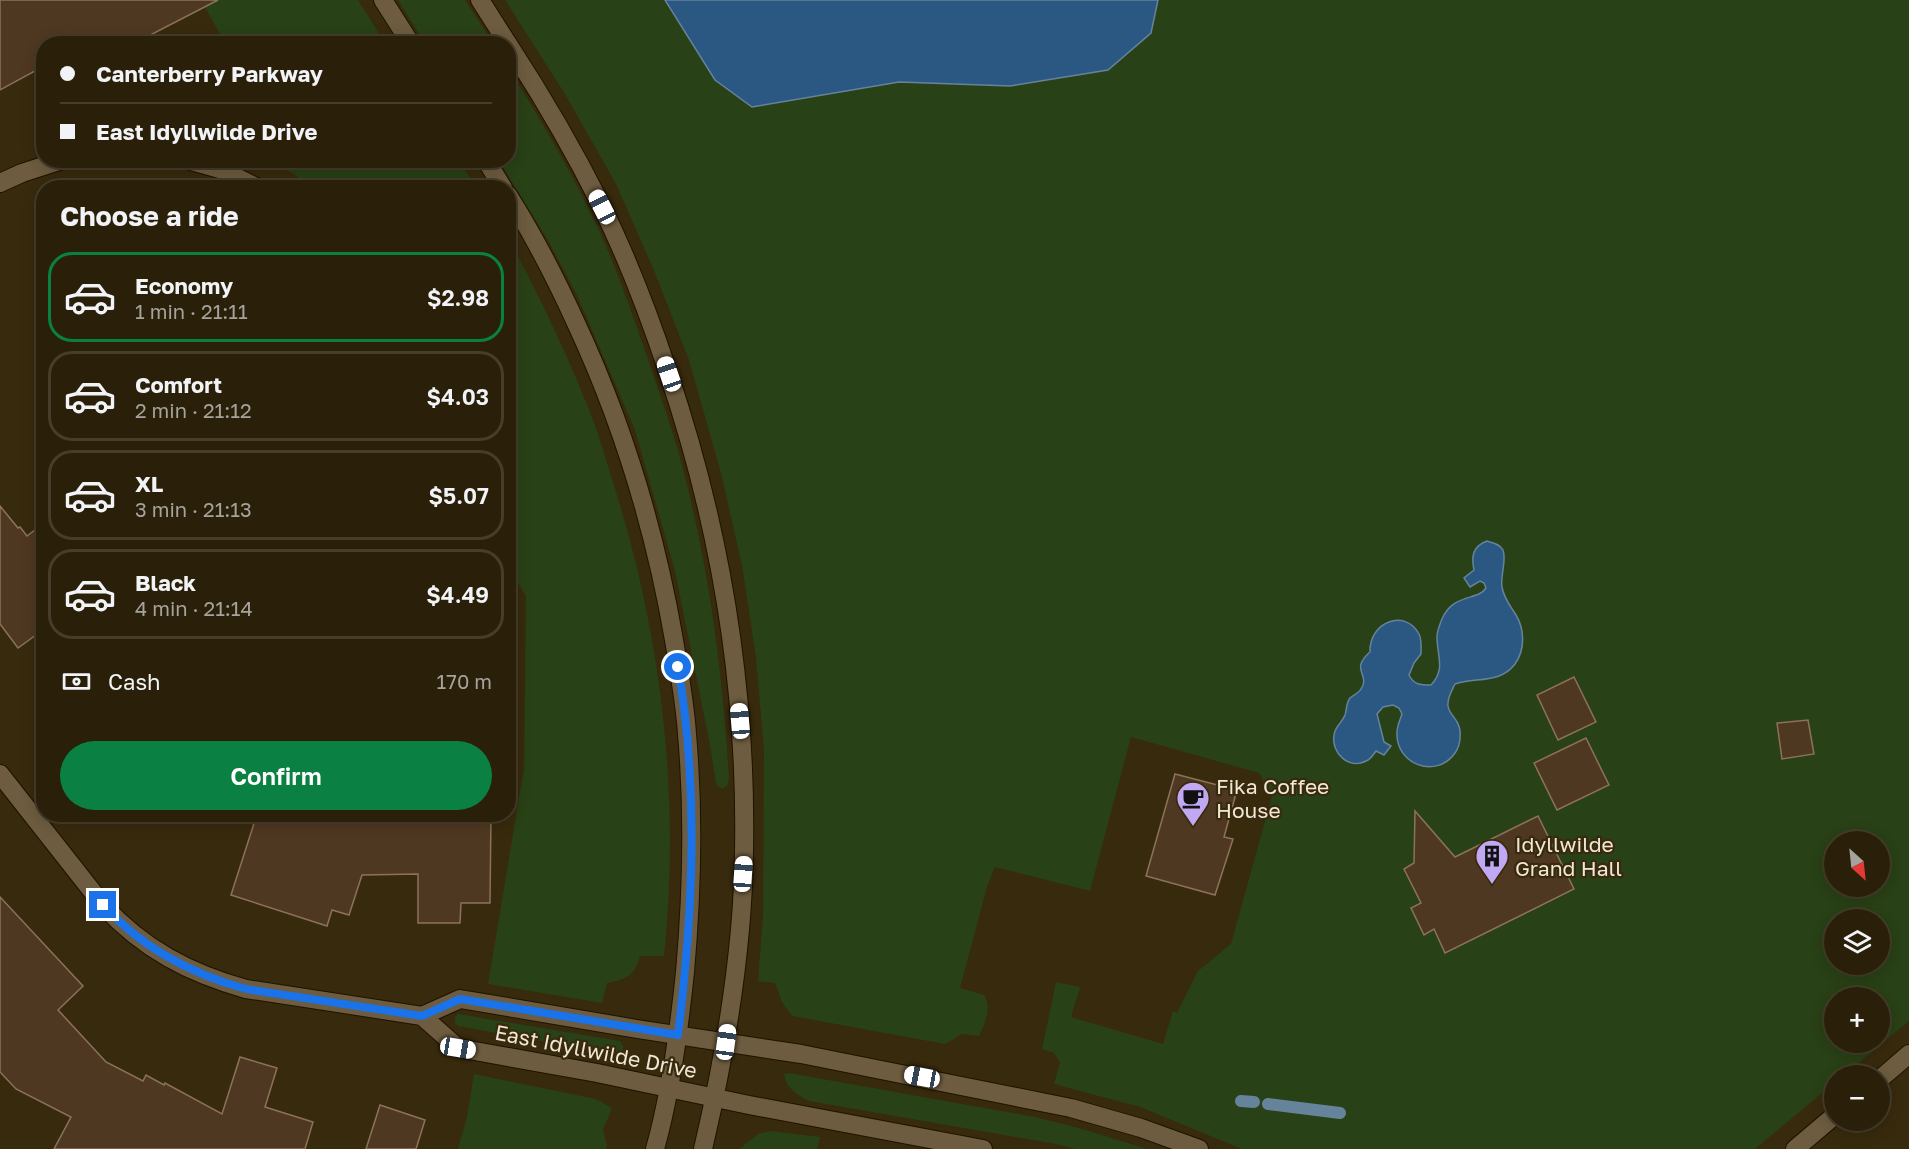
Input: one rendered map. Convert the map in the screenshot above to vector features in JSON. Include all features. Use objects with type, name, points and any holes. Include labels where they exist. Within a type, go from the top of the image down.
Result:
[{"type":"street","points":[[383,0],[406,36]]},
{"type":"street","points":[[480,0],[503,36]]},
{"type":"street","points":[[516,57],[582,167],[632,273],[677,398],[703,490],[717,553],[735,668],[742,740],[744,852],[737,960],[726,1042],[703,1149]]},
{"type":"street","points":[[0,183],[37,168]]},
{"type":"street","points":[[216,168],[242,180]]},
{"type":"street","points":[[516,209],[552,272],[609,399],[646,511],[663,582],[679,674],[687,731],[692,814],[690,911],[678,1035],[656,1149]]},
{"type":"street","points":[[0,774],[36,820]]},
{"type":"street","points":[[38,822],[119,924],[171,960],[218,981],[246,989],[422,1016]]},
{"type":"street","name":"East Idyllwilde Drive","points":[[983,1149],[458,1048],[422,1016],[460,999],[801,1054],[1053,1104],[1110,1118],[1199,1149]]},
{"type":"street","points":[[1890,1070],[1909,1054]]},
{"type":"street","points":[[1795,1149],[1824,1124]]},
{"type":"green space","points":[[201,0],[358,0],[381,36],[221,36]]},
{"type":"green space","points":[[398,0],[465,0],[488,36],[421,36]]},
{"type":"green space","points":[[505,0],[1909,0],[1909,1021],[1890,1037],[1890,987],[1824,987],[1824,1053],[1870,1053],[1856,1065],[1824,1065],[1824,1091],[1755,1149],[1242,1149],[1140,1107],[1054,1084],[1060,1062],[1054,1053],[1042,1049],[1056,982],[1080,987],[1071,1017],[1163,1044],[1173,1011],[1177,1013],[1198,971],[1231,944],[1272,796],[1259,773],[1131,737],[1090,891],[995,867],[987,887],[960,988],[984,995],[986,1000],[987,1016],[979,1036],[962,1034],[945,1044],[792,1016],[782,1002],[775,983],[758,981],[763,916],[764,750],[756,658],[742,565],[722,477],[689,360],[653,268],[616,184],[565,94]]},
{"type":"green space","points":[[516,81],[560,154],[597,227],[630,307],[675,441],[703,557],[715,630],[729,778],[727,786],[722,789],[716,784],[675,571],[635,430],[576,293],[549,242],[516,189],[516,180],[511,180],[503,168],[516,168]]},
{"type":"green space","points":[[283,168],[464,168],[471,180],[301,180]]},
{"type":"green space","points":[[516,253],[564,351],[596,427],[643,593],[663,713],[670,834],[669,895],[664,956],[640,956],[636,968],[629,976],[607,983],[602,1003],[488,984],[524,768],[526,596],[516,580],[518,442],[516,432]]},
{"type":"green space","points":[[458,1014],[620,1041],[623,1050],[618,1055],[458,1026],[455,1023],[455,1017]]},
{"type":"green space","points":[[789,1073],[1035,1117],[1147,1149],[1075,1149],[809,1101],[789,1087],[784,1074]]},
{"type":"green space","points":[[474,1074],[596,1099],[612,1108],[603,1130],[606,1149],[458,1149],[467,1117]]},
{"type":"green space","points":[[770,1131],[820,1137],[817,1149],[739,1149],[758,1134]]},
{"type":"water","points":[[665,0],[1158,0],[1151,33],[1108,70],[1010,86],[899,82],[752,107],[715,80]]},
{"type":"water","points":[[1487,541],[1498,545],[1503,550],[1503,591],[1521,627],[1523,640],[1521,653],[1515,664],[1502,675],[1455,684],[1448,706],[1459,725],[1459,746],[1447,761],[1438,766],[1418,765],[1403,753],[1398,743],[1397,730],[1402,714],[1399,708],[1393,705],[1383,707],[1377,714],[1384,742],[1391,746],[1384,755],[1376,751],[1371,758],[1360,763],[1353,763],[1342,758],[1335,748],[1335,732],[1345,715],[1349,700],[1363,684],[1361,663],[1370,652],[1375,633],[1381,626],[1397,620],[1413,626],[1420,636],[1421,654],[1409,675],[1418,684],[1431,685],[1436,679],[1440,662],[1437,637],[1442,619],[1452,605],[1477,595],[1486,588],[1480,581],[1470,587],[1464,578],[1474,570],[1473,556],[1476,549]]},
{"type":"building","points":[[0,0],[218,0],[148,36],[36,36],[36,70],[0,90]]},
{"type":"building","points":[[0,506],[27,536],[36,529],[36,635],[18,648],[0,624]]},
{"type":"building","points":[[1574,677],[1596,722],[1558,740],[1537,695]]},
{"type":"building","points":[[1808,720],[1814,754],[1782,759],[1777,723]]},
{"type":"building","points":[[1586,738],[1609,785],[1557,810],[1534,763]]},
{"type":"building","name":"Fika Coffee House","points":[[1175,774],[1237,790],[1224,837],[1233,839],[1215,895],[1146,876]]},
{"type":"building","name":"Idyllwilde Grand Hall","points":[[1415,811],[1455,857],[1538,816],[1574,889],[1445,953],[1434,929],[1424,935],[1411,908],[1421,903],[1404,869],[1414,863]]},
{"type":"building","points":[[254,822],[491,822],[490,903],[461,903],[460,923],[418,923],[418,874],[362,875],[349,915],[332,910],[327,926],[231,895]]},
{"type":"building","points":[[0,897],[83,986],[58,1010],[106,1062],[143,1081],[146,1075],[164,1085],[165,1083],[222,1114],[240,1057],[277,1068],[265,1107],[313,1122],[305,1149],[54,1149],[71,1117],[16,1089],[0,1072]]},
{"type":"building","points":[[380,1105],[425,1120],[416,1149],[366,1149]]},
{"type":"waterway","points":[[1241,1101],[1254,1102]]},
{"type":"waterway","points":[[1268,1104],[1340,1113]]},
{"type":"place","name":"Fika Coffee House","points":[[1193,827]]},
{"type":"place","name":"Idyllwilde Grand Hall","points":[[1492,885]]},
{"type":"route","points":[[103,905],[119,924],[152,949],[195,972],[246,989],[422,1016],[460,999],[678,1035],[690,901],[692,814],[687,731],[678,667]]}]
